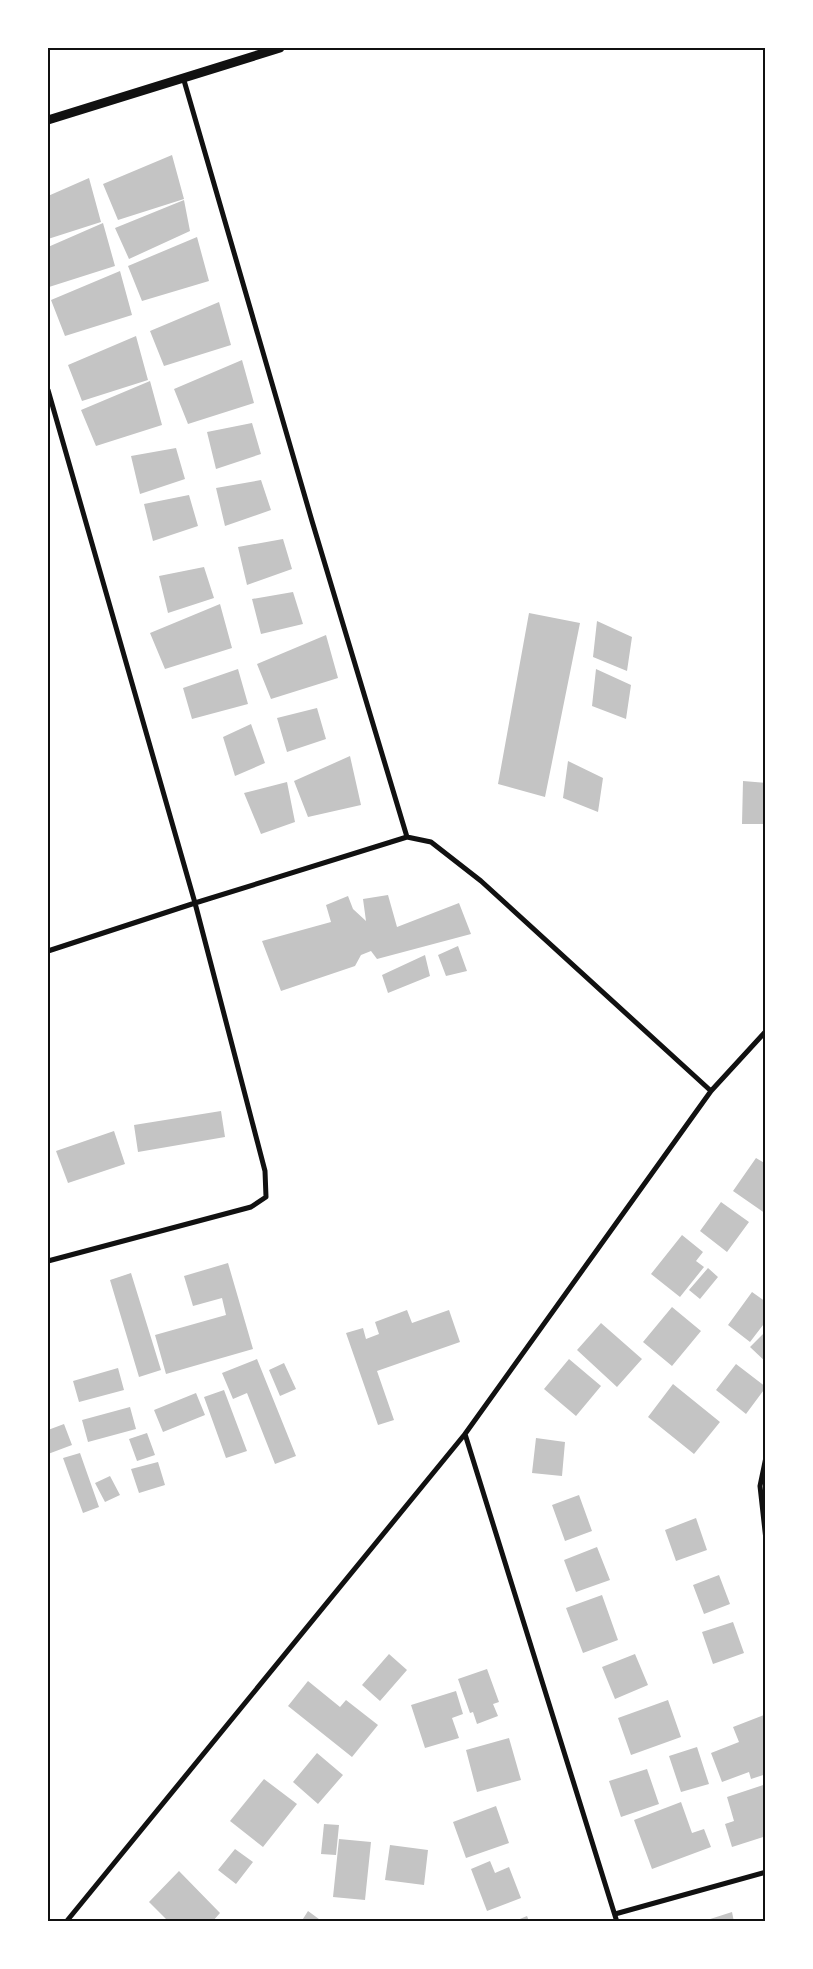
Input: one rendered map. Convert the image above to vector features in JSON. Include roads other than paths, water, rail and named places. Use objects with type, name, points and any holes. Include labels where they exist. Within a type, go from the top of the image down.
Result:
[{"type":"street","points":[[48,120],[280,48]]},
{"type":"street","points":[[183,77],[312,521],[407,837]]},
{"type":"street","points":[[48,390],[195,903],[265,1171],[266,1197],[251,1207],[48,1261]]},
{"type":"street","points":[[48,951],[407,837],[432,842],[481,881],[711,1091]]},
{"type":"street","points":[[66,1922],[465,1434],[711,1091],[766,1031]]},
{"type":"street","points":[[465,1434],[617,1922]]},
{"type":"street","points":[[766,1457],[760,1486],[766,1540]]},
{"type":"street","points":[[615,1914],[766,1872]]}]
